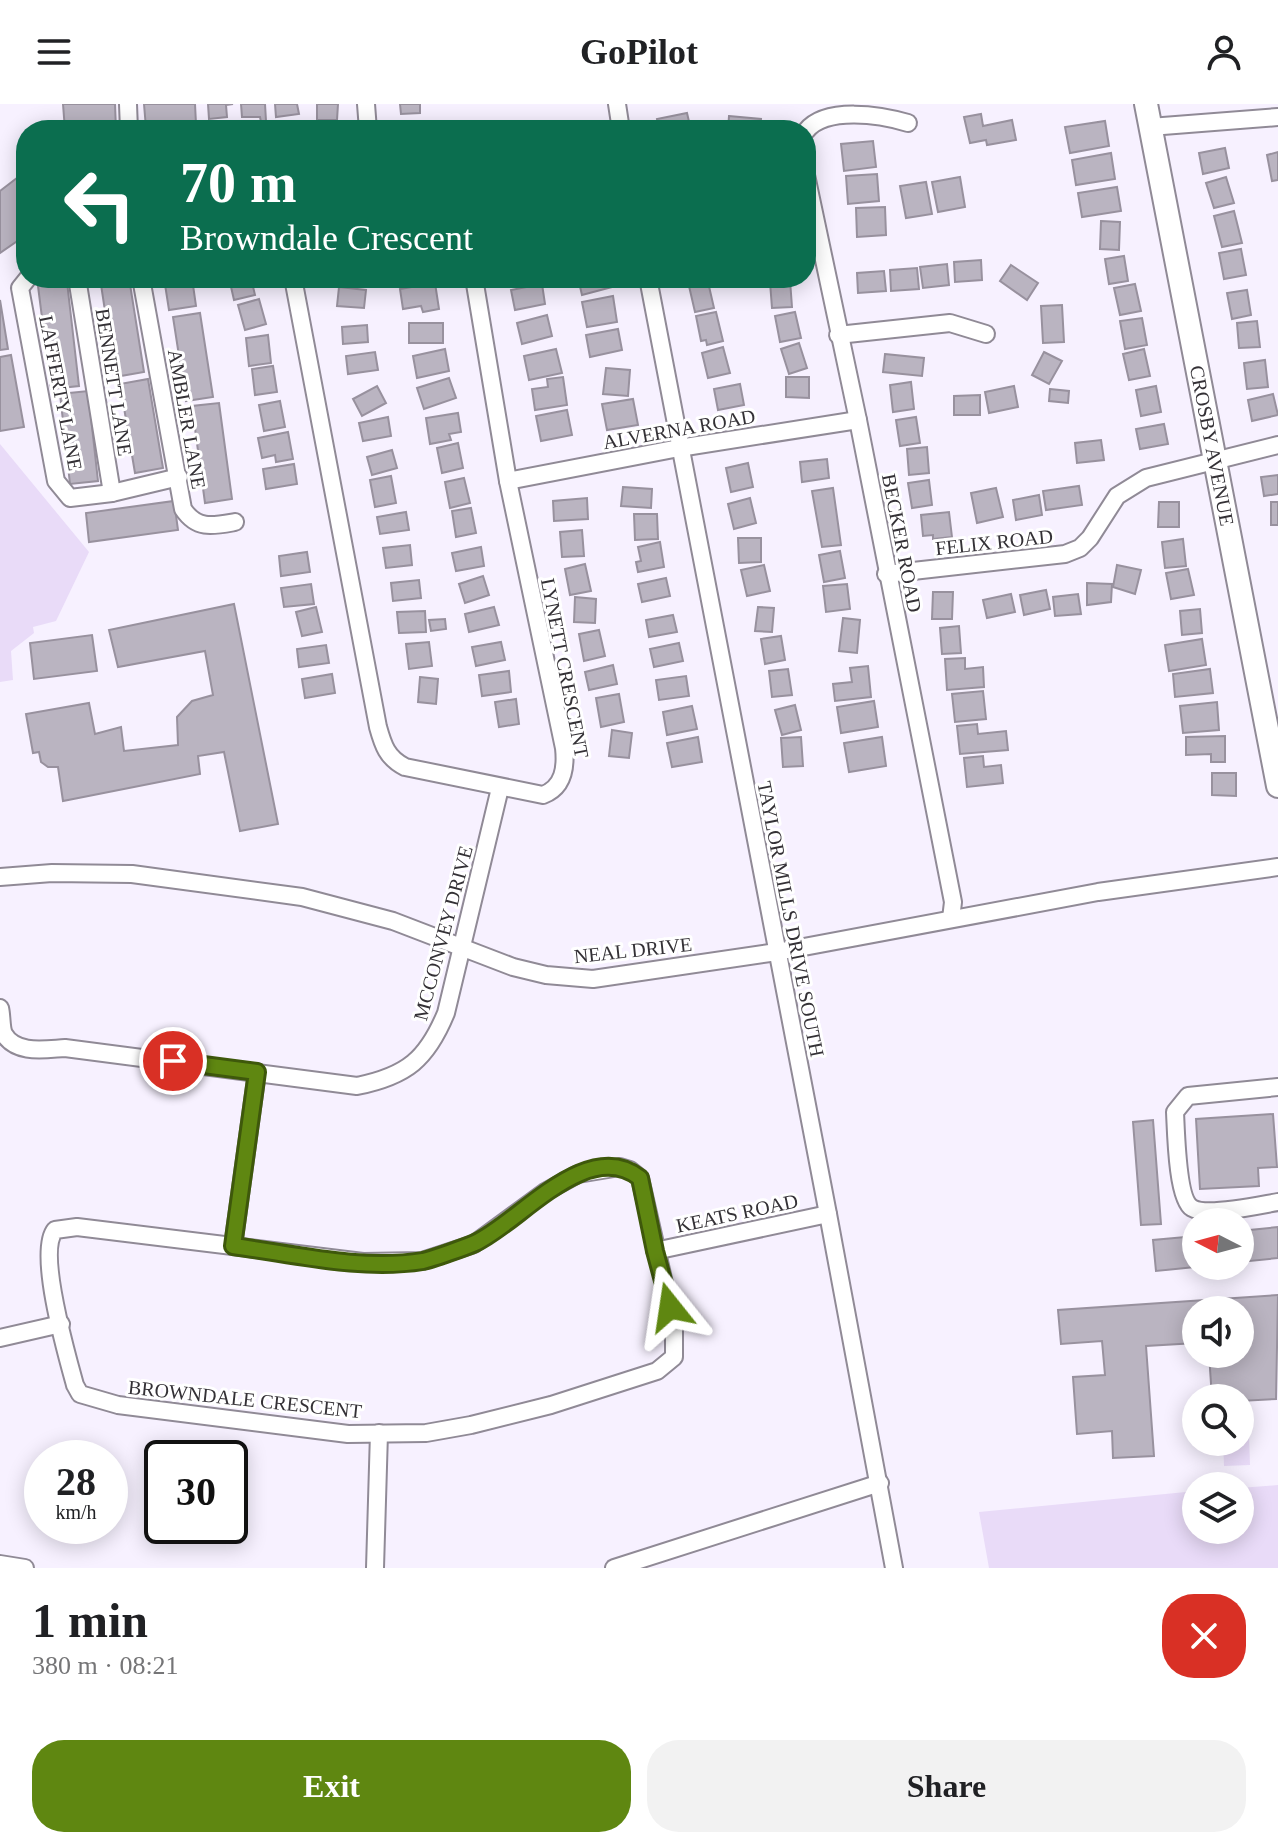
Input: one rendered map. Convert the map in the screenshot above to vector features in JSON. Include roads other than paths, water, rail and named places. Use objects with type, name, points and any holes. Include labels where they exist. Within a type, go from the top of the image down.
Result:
[{"type":"street","name":"CROSBY AVENUE","points":[[1146,104],[1278,786]]},
{"type":"street","points":[[816,121],[833,116],[883,116],[908,123]]},
{"type":"street","points":[[1150,127],[1278,117]]},
{"type":"street","name":"BECKER ROAD","points":[[816,225],[858,420],[953,902],[951,919]]},
{"type":"street","name":"LAFFERTY LANE","points":[[20,288],[56,481],[70,498],[112,493],[179,477]]},
{"type":"street","name":"BENNETT LANE","points":[[79,288],[112,493]]},
{"type":"street","name":"AMBLER LANE","points":[[143,288],[183,509],[190,519],[205,527],[235,522]]},
{"type":"street","name":"LYNETT CRESCENT","points":[[295,288],[384,747],[393,761],[405,767],[543,795],[552,792],[562,778],[566,765],[555,699],[508,481],[476,288]]},
{"type":"street","name":"TAYLOR MILLS DRIVE SOUTH","points":[[650,288],[894,1568]]},
{"type":"street","points":[[838,335],[950,323],[986,334]]},
{"type":"street","name":"ALVERNA ROAD","points":[[508,481],[679,448],[858,420]]},
{"type":"street","points":[[1214,462],[1278,445]]},
{"type":"street","name":"FELIX ROAD","points":[[886,574],[1065,554],[1080,548],[1090,538],[1117,496],[1127,488],[1146,478],[1214,462]]},
{"type":"street","name":"MCCONVEY DRIVE","points":[[0,1008],[4,1033],[15,1046],[36,1050],[65,1048],[357,1086],[400,1074],[431,1045],[446,1013],[500,788]]},
{"type":"street","name":"NEAL DRIVE","points":[[0,877],[52,873],[132,874],[302,897],[393,921],[463,950],[546,975],[593,979],[777,952],[1098,892],[1278,867]]},
{"type":"street","points":[[233,1246],[257,1072]]},
{"type":"street","points":[[1278,1087],[1188,1096],[1175,1112],[1181,1182],[1185,1202],[1193,1210],[1278,1202]]},
{"type":"street","name":"BROWNDALE CRESCENT","points":[[620,1167],[640,1178],[655,1251],[670,1307],[676,1345],[674,1357],[657,1371],[536,1410],[426,1433],[348,1434],[129,1407],[80,1394],[75,1385],[48,1267],[50,1236],[55,1230],[77,1227],[363,1262],[422,1261],[474,1244],[545,1192],[578,1174],[620,1167]]},
{"type":"street","name":"KEATS ROAD","points":[[655,1251],[828,1214]]},
{"type":"street","points":[[0,1338],[61,1324]]},
{"type":"street","points":[[375,1568],[379,1433]]},
{"type":"street","points":[[614,1568],[880,1483]]},
{"type":"street","points":[[0,1564],[25,1568]]}]
